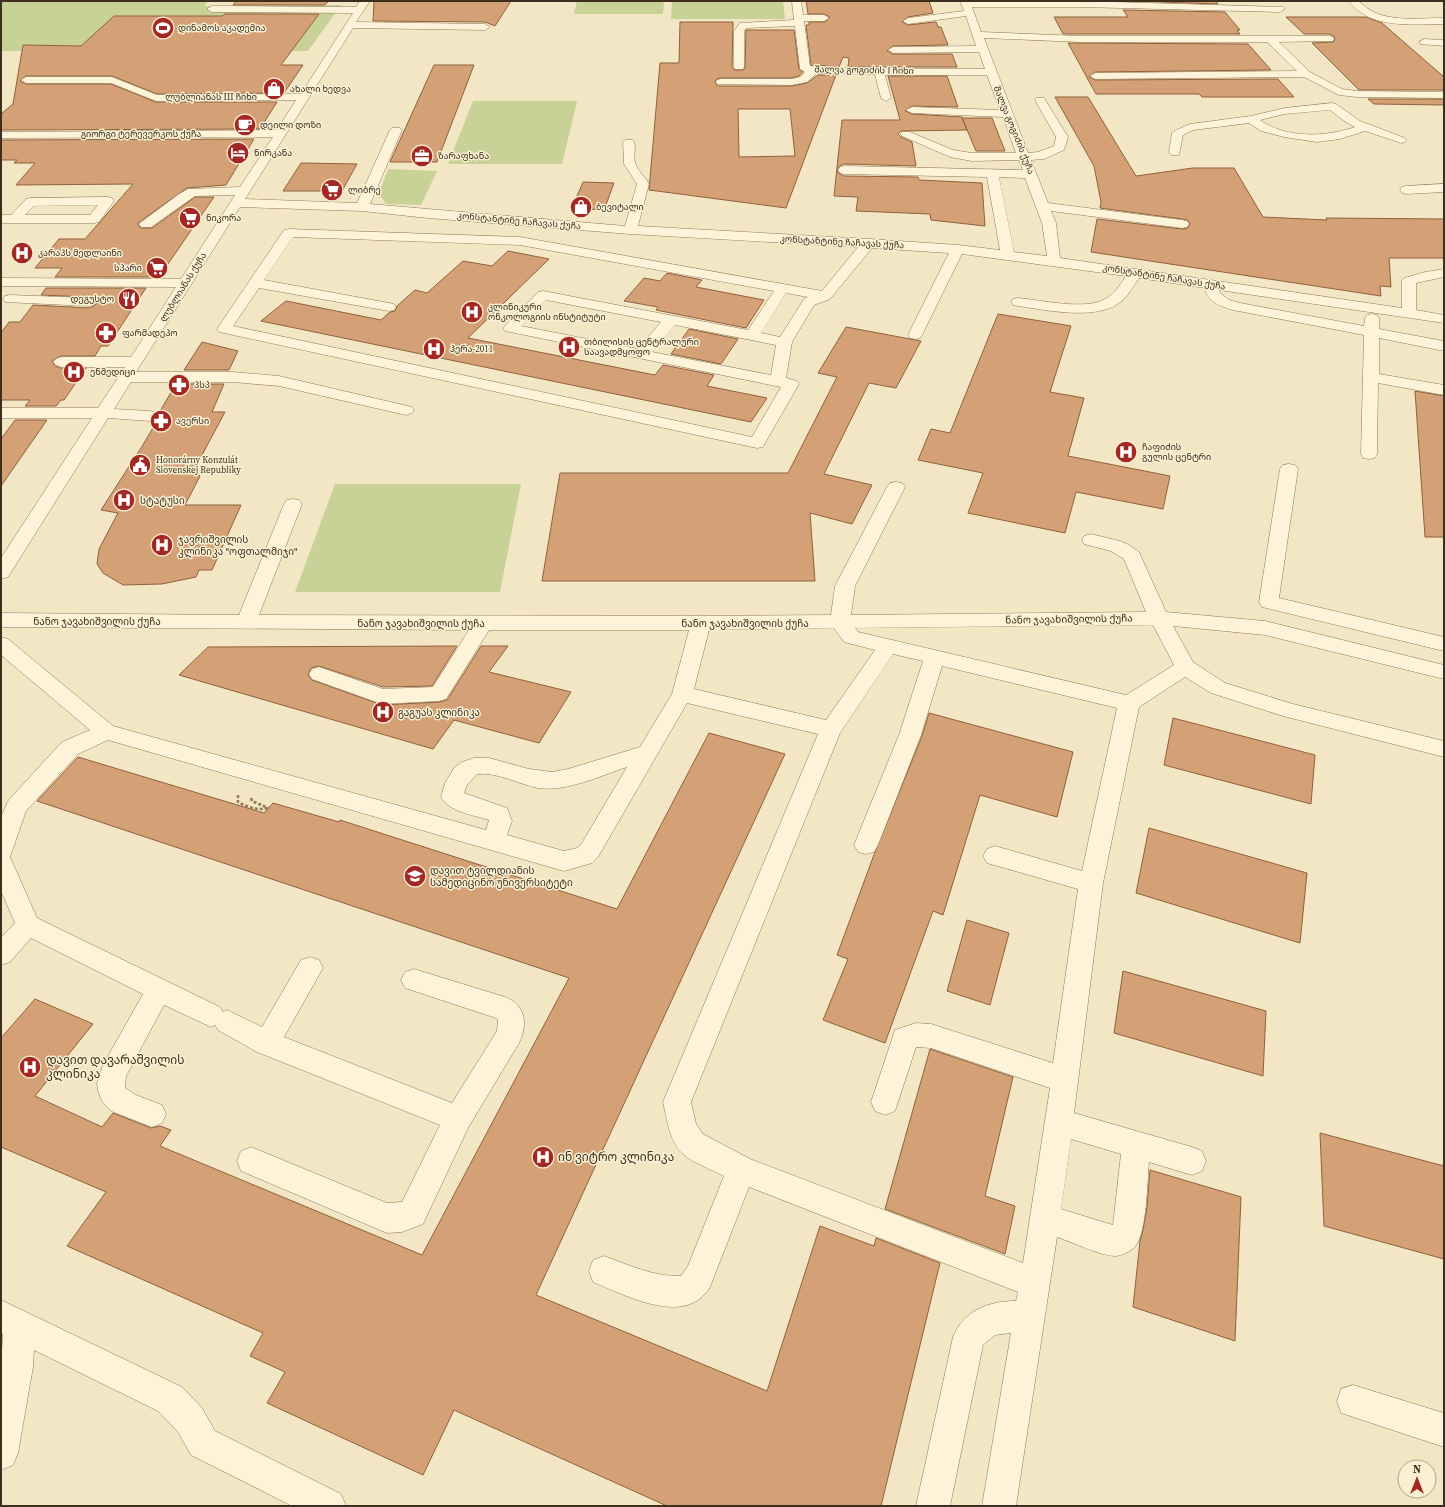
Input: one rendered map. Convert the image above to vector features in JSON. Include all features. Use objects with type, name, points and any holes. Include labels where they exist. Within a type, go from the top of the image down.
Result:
[{"type":"street","points":[[1354,1],[1364,11],[1392,19],[1444,21]]},
{"type":"street","name":"შალვა გოგიძის I ჩიხი","points":[[797,2],[805,69],[879,72],[991,72]]},
{"type":"street","points":[[908,20],[967,6],[1080,3],[1280,9]]},
{"type":"street","points":[[212,9],[362,6]]},
{"type":"street","name":"ლუბლიანას ქუჩა","points":[[1,573],[362,6]]},
{"type":"street","name":"შალვა გოგიძის ქუჩა","points":[[967,6],[1049,222],[1054,261]]},
{"type":"street","points":[[740,68],[739,31],[742,24],[824,18]]},
{"type":"street","points":[[350,25],[485,27]]},
{"type":"street","points":[[1043,26],[1049,38]]},
{"type":"street","points":[[978,35],[1049,38],[1329,39]]},
{"type":"street","points":[[1270,39],[1306,74],[1339,92],[1357,94],[1444,95]]},
{"type":"street","points":[[1424,42],[1444,43]]},
{"type":"street","points":[[893,50],[983,49]]},
{"type":"street","points":[[721,82],[792,82],[803,80],[814,70]]},
{"type":"street","points":[[879,72],[886,98]]},
{"type":"street","points":[[1095,76],[1306,74]]},
{"type":"street","name":"ლუბლიანას III ჩიხი","points":[[26,80],[112,80],[156,98],[304,97]]},
{"type":"street","points":[[1332,106],[1339,92]]},
{"type":"street","points":[[906,134],[961,156],[1040,156],[1060,148],[1062,137],[1040,100]]},
{"type":"street","points":[[1175,152],[1178,133],[1190,127],[1251,120],[1285,111],[1332,106],[1348,120],[1364,128],[1401,140]]},
{"type":"street","points":[[912,110],[1007,114]]},
{"type":"street","points":[[1251,120],[1266,129],[1284,134],[1317,139],[1340,136],[1364,128]]},
{"type":"street","points":[[362,207],[396,130]]},
{"type":"street","name":"გიორგი ტერევერკოს ქუჩა","points":[[1,135],[281,133]]},
{"type":"street","points":[[629,142],[629,165],[640,177],[643,184],[630,230]]},
{"type":"street","points":[[844,170],[1031,174]]},
{"type":"street","points":[[992,173],[1008,255]]},
{"type":"street","points":[[1406,190],[1444,188]]},
{"type":"street","name":"კონსტანტინე ჩაჩავას ქუჩა","points":[[146,224],[192,192],[428,214],[630,230],[958,249],[1054,261],[1444,319]]},
{"type":"street","points":[[1,219],[14,219],[94,219],[108,201],[30,202],[14,219]]},
{"type":"street","points":[[1043,206],[1182,224]]},
{"type":"street","points":[[414,237],[424,224],[428,214]]},
{"type":"street","points":[[784,342],[543,295],[510,328],[791,384],[758,443],[224,329],[289,233],[520,241],[825,296]]},
{"type":"street","points":[[778,382],[784,342],[809,302],[825,296],[869,243]]},
{"type":"street","points":[[915,335],[958,249]]},
{"type":"street","points":[[1018,302],[1080,308],[1095,307],[1110,303],[1117,298],[1135,273]]},
{"type":"street","points":[[1409,314],[1409,282],[1425,276],[1444,273]]},
{"type":"street","points":[[2,281],[16,275],[25,282],[186,283]]},
{"type":"street","points":[[6,305],[25,282]]},
{"type":"street","points":[[256,283],[389,307]]},
{"type":"street","points":[[1211,284],[1213,295],[1224,303],[1231,305],[1444,346]]},
{"type":"street","points":[[752,335],[782,289]]},
{"type":"street","points":[[6,305],[89,302]]},
{"type":"street","points":[[1369,454],[1372,309]]},
{"type":"street","points":[[642,354],[671,320]]},
{"type":"street","points":[[61,362],[135,362]]},
{"type":"street","points":[[126,377],[232,377],[279,381],[406,410]]},
{"type":"street","points":[[1371,377],[1444,390]]},
{"type":"street","points":[[1,413],[103,413],[150,416]]},
{"type":"street","points":[[1265,628],[1289,469]]},
{"type":"street","points":[[896,487],[845,586],[840,622],[851,637],[1128,703],[1185,667]]},
{"type":"street","points":[[246,622],[293,504]]},
{"type":"street","points":[[1091,540],[1115,545],[1125,549],[1132,556],[1159,618],[1185,667],[1218,688],[1254,700],[1444,749]]},
{"type":"street","points":[[1269,602],[1444,644]]},
{"type":"street","name":"ნანო ჯავახიშვილის ქუჩა","points":[[1,620],[701,623],[1159,618],[1265,628],[1444,672]]},
{"type":"street","points":[[319,674],[382,697],[439,694],[484,623]]},
{"type":"street","points":[[1,644],[106,732],[564,861],[584,856],[590,850],[682,694],[701,623]]},
{"type":"street","points":[[888,646],[830,731],[677,1102],[683,1130],[694,1144],[741,1170],[1035,1283]]},
{"type":"street","points":[[866,845],[910,735],[935,657]]},
{"type":"street","points":[[682,694],[819,726],[830,731]]},
{"type":"street","points":[[999,1506],[1045,1218],[1091,883],[1128,703]]},
{"type":"street","points":[[1,852],[16,807],[70,748],[106,732]]},
{"type":"street","points":[[492,840],[500,826],[501,818],[499,814],[459,801],[452,797],[452,790],[467,769],[476,766],[486,766],[546,781],[565,779],[646,753]]},
{"type":"street","points":[[995,856],[1091,883]]},
{"type":"street","points":[[1,863],[28,925],[267,1043],[458,1119]]},
{"type":"street","points":[[1,954],[28,925]]},
{"type":"street","points":[[267,1043],[310,968]]},
{"type":"street","points":[[251,1161],[387,1218],[402,1217],[412,1213],[458,1119],[510,1034],[512,1022],[511,1015],[504,1009],[414,980]]},
{"type":"street","points":[[152,1114],[115,1099],[110,1090],[110,1083],[113,1074],[159,989]]},
{"type":"street","points":[[885,1102],[904,1038],[916,1034],[932,1036],[1065,1080]]},
{"type":"street","points":[[1059,1122],[1192,1161]]},
{"type":"street","points":[[1045,1218],[1108,1240],[1117,1241],[1124,1236],[1128,1225],[1136,1145]]},
{"type":"street","points":[[604,1271],[664,1292],[681,1292],[692,1288],[699,1276],[741,1170]]},
{"type":"street","points":[[933,1506],[969,1336],[977,1327],[995,1317],[1030,1316]]},
{"type":"street","points":[[1,1453],[17,1367],[11,1321]]},
{"type":"street","points":[[11,1321],[170,1399],[190,1420],[203,1443],[329,1506]]},
{"type":"street","points":[[1353,1401],[1444,1430]]},
{"type":"path","points":[[252,801],[269,808]]},
{"type":"green space","name":"დინამოს აკადემია","points":[[1,1],[208,1],[204,6],[341,5],[308,51],[1,51]]},
{"type":"green space","points":[[577,1],[664,1],[663,14],[574,14]]},
{"type":"green space","points":[[672,1],[783,1],[785,19],[671,19]]},
{"type":"green space","points":[[473,101],[577,101],[562,164],[448,164]]},
{"type":"green space","points":[[388,169],[437,171],[421,205],[386,204],[379,194]]},
{"type":"green space","points":[[335,484],[521,484],[500,592],[295,592]]},
{"type":"building","points":[[236,1],[329,1],[325,5],[233,5]]},
{"type":"building","points":[[374,1],[511,1],[495,26],[485,22],[373,21]]},
{"type":"building","points":[[806,1],[929,1],[933,13],[908,17],[902,22],[908,25],[936,22],[938,27],[941,27],[948,45],[893,46],[887,51],[893,54],[952,54],[957,67],[848,67],[849,58],[843,57],[839,67],[811,65],[806,25],[809,25],[809,22],[825,22],[830,17],[824,14],[808,14]]},
{"type":"building","points":[[1132,1],[1216,1],[1218,4]]},
{"type":"building","points":[[1123,10],[1225,12],[1240,30],[1237,30],[1240,34],[1063,34],[1054,17],[1128,17]]},
{"type":"building","points":[[225,14],[319,14],[281,65],[303,65],[284,93],[157,94],[112,76],[26,76],[20,81],[26,84],[111,84],[156,102],[277,102],[260,129],[1,130],[1,114],[13,104],[23,45],[81,46],[114,16],[222,16]]},
{"type":"building","points":[[1286,17],[1366,17],[1382,23],[1444,77],[1444,90],[1359,90],[1312,43],[1333,42],[1335,40],[1334,36],[1329,34],[1304,34]]},
{"type":"building","points":[[680,22],[733,22],[732,67],[735,70],[743,70],[745,68],[746,30],[794,30],[799,69],[803,72],[799,76],[792,78],[721,78],[715,81],[717,86],[792,86],[807,83],[818,75],[836,75],[786,208],[649,190],[660,63],[679,63]],"holes":[[[738,109],[790,109],[795,156],[739,157]]]},
{"type":"building","points":[[1068,43],[1248,44],[1271,70],[1095,72],[1089,77],[1095,80],[1278,79],[1294,97],[1202,97],[1199,94],[1096,94]]},
{"type":"building","points":[[434,65],[474,65],[437,162],[390,162]]},
{"type":"building","points":[[888,76],[947,76],[958,107],[912,106],[905,111],[912,114],[962,117],[967,130],[901,131],[898,134],[901,137],[912,142],[916,166],[844,164],[839,166],[837,171],[844,176],[918,177],[919,180],[982,183],[985,226],[931,220],[930,214],[856,211],[858,197],[834,196],[842,120],[900,120]]},
{"type":"building","points":[[1055,97],[1088,97],[1136,176],[1193,168],[1234,168],[1263,217],[1327,220],[1326,218],[1444,219],[1444,258],[1389,258],[1391,287],[1380,286],[1381,296],[1091,252],[1097,219],[1182,229],[1188,228],[1190,223],[1187,220],[1182,219],[1100,208],[1101,202],[1094,166]]},
{"type":"building","points":[[1368,99],[1444,99],[1444,105],[1374,104]]},
{"type":"building","points":[[962,118],[992,118],[1005,151],[976,151]]},
{"type":"building","points":[[254,139],[226,185],[187,188],[138,223],[141,228],[152,228],[195,197],[214,197],[159,277],[55,277],[62,268],[35,268],[59,239],[85,239],[133,184],[16,185],[35,163],[14,163],[17,160],[1,160],[1,140]]},
{"type":"building","points":[[301,163],[357,164],[342,191],[283,191]]},
{"type":"building","points":[[583,182],[614,183],[604,210],[572,208]]},
{"type":"building","points":[[508,251],[549,259],[468,338],[655,375],[663,365],[714,375],[707,386],[767,398],[751,422],[261,321],[286,301],[381,320],[390,312],[395,311],[397,306],[415,290],[427,293],[463,261],[492,266]]},
{"type":"building","points":[[667,273],[702,280],[696,287],[764,300],[746,328],[656,310],[658,307],[624,301],[644,278],[660,281]]},
{"type":"building","points":[[46,288],[146,288],[108,346],[101,346],[95,356],[61,356],[52,361],[55,366],[60,368],[86,368],[64,400],[61,400],[56,406],[25,406],[30,400],[1,400],[1,333],[9,322],[20,322],[33,305],[89,308],[97,303],[95,298],[89,297],[41,295]]},
{"type":"building","points":[[998,314],[1071,326],[1050,392],[1084,398],[1068,456],[1170,476],[1163,509],[1076,492],[1065,533],[968,513],[983,473],[918,460],[931,429],[950,433]]},
{"type":"building","points":[[846,327],[921,341],[896,388],[869,383],[824,474],[872,485],[852,524],[810,513],[815,581],[542,581],[560,473],[788,473],[837,377],[818,373]]},
{"type":"building","points":[[689,329],[738,339],[721,364],[671,354]]},
{"type":"building","points":[[202,342],[238,351],[229,370],[184,370]]},
{"type":"building","points":[[176,384],[224,384],[212,412],[225,412],[194,470],[200,476],[185,505],[241,505],[212,570],[199,570],[196,577],[162,584],[123,585],[103,573],[97,564],[99,549],[118,513],[101,510],[141,448],[163,411],[160,411]]},
{"type":"building","points":[[1415,391],[1444,396],[1444,537],[1425,537]]},
{"type":"building","points":[[15,420],[47,420],[1,486],[1,439]]},
{"type":"building","name":"გაგუას კლინიკა","points":[[457,646],[432,686],[383,687],[319,666],[311,668],[308,675],[312,680],[382,705],[439,702],[447,700],[481,646],[508,646],[489,672],[571,692],[539,743],[454,720],[433,749],[179,675],[208,647]]},
{"type":"building","points":[[929,713],[1073,752],[1057,817],[980,795],[943,915],[933,911],[885,1043],[823,1020],[848,959],[837,955],[875,852],[922,736]]},
{"type":"building","points":[[1173,718],[1315,755],[1311,804],[1164,765]]},
{"type":"building","points":[[709,733],[785,754],[536,1295],[767,1391],[820,1226],[874,1246],[876,1238],[940,1263],[881,1506],[667,1506],[454,1410],[423,1475],[267,1403],[285,1372],[250,1356],[263,1333],[67,1246],[106,1192],[1,1147],[1,1038],[35,999],[93,1024],[35,1096],[102,1127],[113,1113],[151,1128],[160,1126],[171,1130],[160,1146],[422,1255],[569,978],[37,801],[78,757],[264,813],[273,803],[339,822],[340,820],[617,909]]},
{"type":"building","points":[[1149,828],[1307,873],[1300,943],[1136,893]]},
{"type":"building","points":[[967,920],[1009,933],[990,1005],[947,991]]},
{"type":"building","points":[[1123,971],[1266,1011],[1263,1076],[1114,1033]]},
{"type":"building","points":[[930,1049],[1013,1077],[985,1196],[1015,1206],[1005,1254],[885,1209]]},
{"type":"building","points":[[1320,1133],[1444,1166],[1444,1259],[1324,1226]]},
{"type":"building","points":[[1150,1170],[1241,1197],[1235,1341],[1133,1307],[1140,1241],[1147,1207]]},
{"type":"place","name":"დინამოს აკადემია","points":[[163,28]]},
{"type":"place","name":"ახალი ხედვა","points":[[274,89]]},
{"type":"place","name":"დეილი დოზი","points":[[245,125]]},
{"type":"place","name":"ნირკანა","points":[[238,153]]},
{"type":"place","name":"ზარაფხანა","points":[[422,156]]},
{"type":"place","name":"ლიბრე","points":[[332,190]]},
{"type":"place","name":"ბევიტალი","points":[[581,207]]},
{"type":"place","name":"ნიკორა","points":[[190,218]]},
{"type":"place","name":"კარაპს მედლაინი","points":[[22,253]]},
{"type":"place","name":"სპარი","points":[[157,268]]},
{"type":"place","name":"დეგუსტო","points":[[129,299]]},
{"type":"place","name":"კლინიკური ონკოლოგიის ინსტიტუტი","points":[[472,312]]},
{"type":"place","name":"ფარმადეპო","points":[[106,333]]},
{"type":"place","name":"თბილისის ცენტრალური საავადმყოფო","points":[[569,347]]},
{"type":"place","name":"ჰერა-2011","points":[[434,349]]},
{"type":"place","name":"ენმედიცი","points":[[74,372]]},
{"type":"place","name":"პსპ","points":[[179,385]]},
{"type":"place","name":"ავერსი","points":[[161,421]]},
{"type":"place","name":"ჩაფიძის გულის ცენტრი","points":[[1126,452]]},
{"type":"place","name":"Honorárny Konzulát Slovenskej Republiky","points":[[140,465]]},
{"type":"place","name":"სტატუსი","points":[[124,500]]},
{"type":"place","name":"ჯავრიშვილის კლინიკა \"ოფთალმიჯი\"","points":[[162,545]]},
{"type":"place","name":"გაგუას კლინიკა","points":[[383,712]]},
{"type":"place","name":"დავით ტვილდიანის სამედიცინო უნივერსიტეტი","points":[[415,876]]},
{"type":"place","name":"დავით დავარაშვილის კლინიკა","points":[[30,1067]]},
{"type":"place","name":"ინ ვიტრო კლინიკა","points":[[543,1157]]}]
